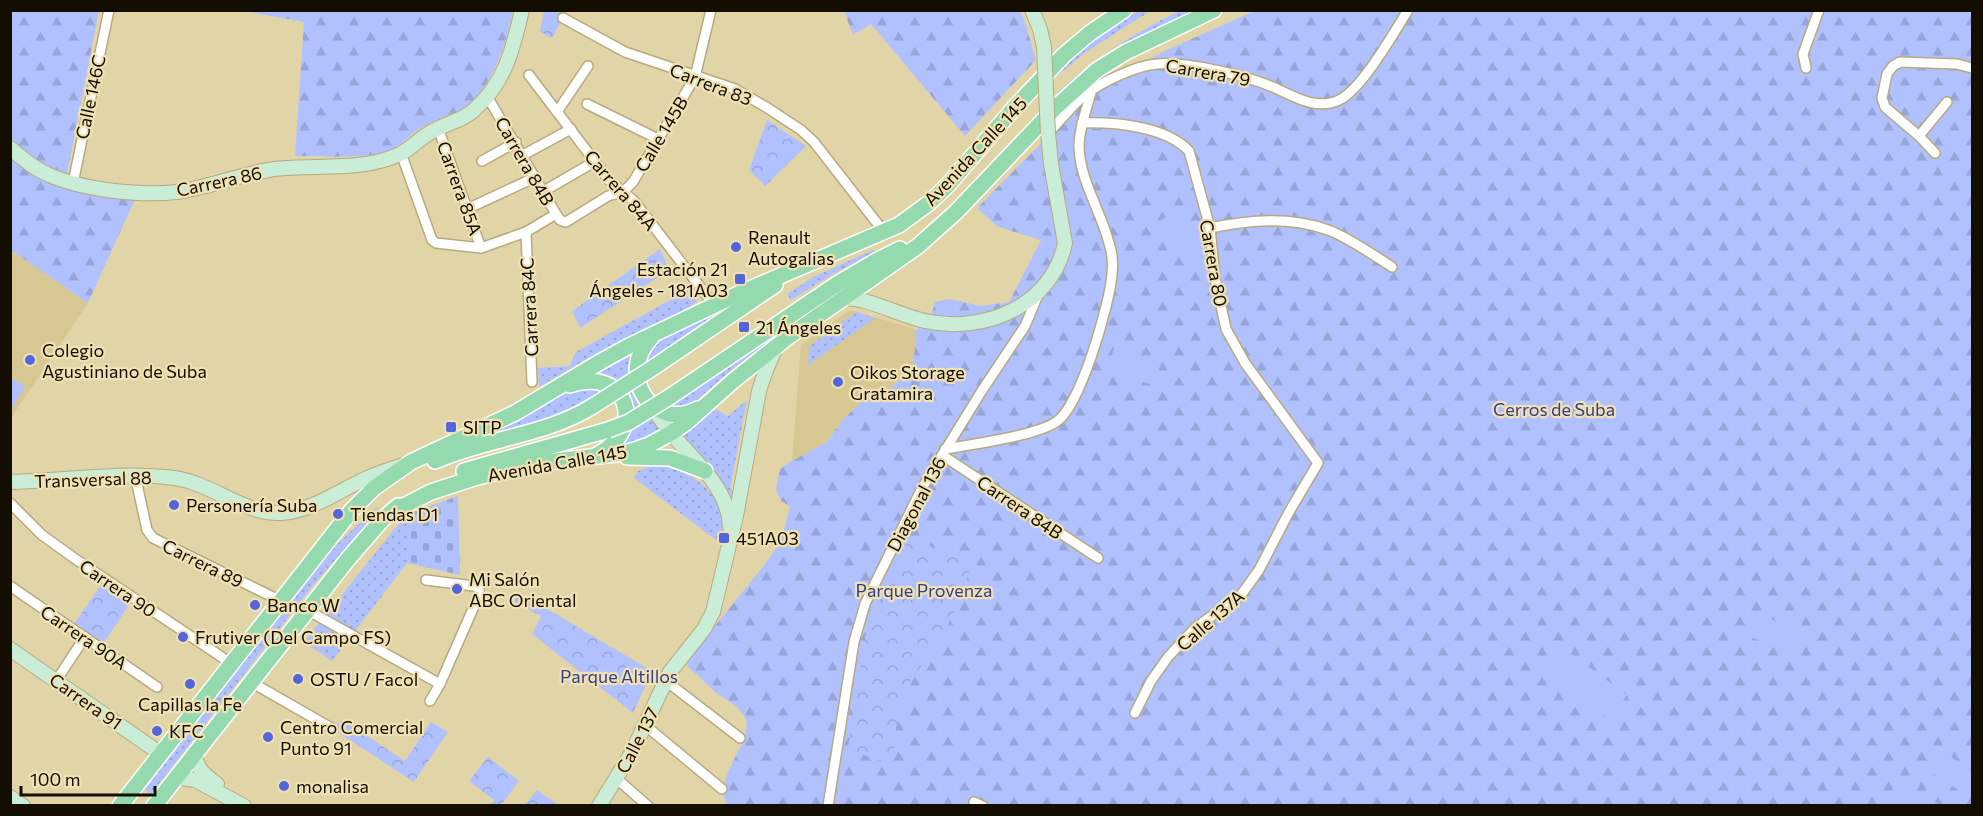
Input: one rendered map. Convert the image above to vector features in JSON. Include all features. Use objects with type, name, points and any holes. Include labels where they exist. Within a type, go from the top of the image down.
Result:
[{"type":"main road","name":"Avenida Calle 145","points":[[120,806],[363,498],[390,476],[411,462],[508,417],[600,362],[714,305],[899,225],[929,203],[948,185],[1014,108],[1064,55],[1090,33],[1124,10]]},
{"type":"main road","name":"Avenida Calle 145","points":[[392,512],[431,492],[484,475],[528,464],[625,453],[649,445],[671,433],[703,409],[777,345],[918,246],[942,225],[1055,108],[1097,70],[1126,52],[1214,10]]},
{"type":"main road","name":"Avenida Calle 145","points":[[154,806],[348,559],[392,512],[417,492],[457,473],[629,422],[837,284],[942,225]]},
{"type":"main road","name":"Avenida Calle 145","points":[[326,545],[374,498],[416,470],[476,445],[562,422],[593,406],[808,265]]},
{"type":"main road","points":[[660,332],[644,345],[636,364],[638,385],[649,403],[668,413],[680,414],[698,409],[717,395]]},
{"type":"main road","points":[[542,397],[562,388],[590,380],[608,385],[619,394],[626,410],[625,426],[621,434],[606,450],[595,457]]},
{"type":"main road","points":[[595,457],[670,458],[705,471]]},
{"type":"street","name":"Calle 146C","points":[[73,183],[109,10]]},
{"type":"street","name":"Carrera 86","points":[[10,148],[32,166],[49,175],[73,183],[144,193],[178,192],[254,172],[283,168],[379,161],[401,153],[438,128],[464,118],[487,96],[502,76],[511,57],[522,10]]},
{"type":"street","name":"Calle 145B","points":[[567,222],[608,196],[623,192],[633,182],[695,77],[711,10]]},
{"type":"street","points":[[1032,10],[1044,47],[1048,137]]},
{"type":"street","name":"Carrera 79","points":[[1048,137],[1058,123],[1092,89],[1143,67],[1163,64],[1188,65],[1252,79],[1313,104],[1330,103],[1348,94],[1379,56],[1408,10]]},
{"type":"street","points":[[1806,68],[1803,54],[1819,10]]},
{"type":"street","name":"Carrera 83","points":[[563,18],[625,52],[735,89],[766,106],[814,142],[884,232]]},
{"type":"street","points":[[1935,153],[1885,107],[1882,98],[1887,75],[1893,66],[1900,62],[1957,64],[1972,68]]},
{"type":"street","points":[[557,112],[588,66]]},
{"type":"street","name":"Carrera 84A","points":[[529,75],[594,162],[609,180],[634,201],[714,305]]},
{"type":"street","points":[[944,452],[1038,430],[1058,422],[1074,398],[1091,357],[1104,316],[1112,274],[1110,243],[1080,163],[1079,145],[1082,123],[1092,89]]},
{"type":"street","name":"Carrera 84B","points":[[487,96],[516,142],[556,214],[560,220],[567,222]]},
{"type":"street","points":[[1919,136],[1947,102]]},
{"type":"street","points":[[587,104],[658,139]]},
{"type":"street","name":"Carrera 80","points":[[1082,123],[1110,122],[1165,135],[1180,141],[1189,150],[1210,228],[1215,278],[1226,329],[1245,363],[1318,463]]},
{"type":"street","name":"Carrera 85A","points":[[438,128],[481,248]]},
{"type":"street","points":[[523,155],[571,129]]},
{"type":"street","name":"Diagonal 136","points":[[828,806],[854,642],[865,604],[922,488],[1025,326],[1039,293],[1054,274],[1063,254],[1065,243],[1048,137]]},
{"type":"street","points":[[482,161],[516,142]]},
{"type":"street","points":[[401,153],[432,240],[436,243],[481,248],[526,232],[556,214]]},
{"type":"street","points":[[544,191],[594,162]]},
{"type":"street","points":[[467,208],[536,177]]},
{"type":"street","points":[[1210,228],[1241,221],[1288,221],[1330,230],[1392,267]]},
{"type":"street","name":"Carrera 84C","points":[[526,232],[532,382]]},
{"type":"street","points":[[871,278],[876,299],[885,308]]},
{"type":"street","name":"Diagonal 136","points":[[842,298],[853,298],[924,321],[958,325],[993,318],[1017,308],[1039,293]]},
{"type":"street","name":"Calle 137","points":[[599,806],[617,779],[646,726],[666,681],[676,664],[704,629],[713,612],[730,544],[759,391],[777,345]]},
{"type":"street","points":[[733,381],[747,381],[756,386],[759,391]]},
{"type":"street","name":"Calle 137","points":[[649,403],[671,433],[715,484],[728,512],[730,544]]},
{"type":"street","name":"Carrera 84B","points":[[944,452],[1098,558]]},
{"type":"street","name":"Transversal 88","points":[[10,482],[135,475],[187,480],[244,505],[279,513],[315,504],[372,476],[411,462]]},
{"type":"street","name":"Calle 137A","points":[[1135,713],[1151,681],[1168,657],[1195,628],[1241,595],[1259,570],[1288,512],[1318,463]]},
{"type":"street","name":"Carrera 89","points":[[135,475],[147,530],[153,538],[280,601]]},
{"type":"street","name":"Carrera 90","points":[[10,503],[42,535],[232,664]]},
{"type":"street","points":[[426,580],[474,586],[478,589],[479,595],[440,684],[430,701]]},
{"type":"street","name":"Carrera 90A","points":[[10,586],[157,687]]},
{"type":"street","points":[[307,610],[440,684]]},
{"type":"street","points":[[57,681],[85,638]]},
{"type":"street","name":"Carrera 91","points":[[10,650],[161,754]]},
{"type":"street","points":[[666,681],[740,738]]},
{"type":"street","points":[[251,682],[333,729]]},
{"type":"street","points":[[646,726],[722,789]]},
{"type":"street","points":[[195,753],[197,766],[201,772],[241,803]]},
{"type":"street","points":[[176,777],[195,780],[241,803]]},
{"type":"street","points":[[617,779],[648,806]]},
{"type":"street","points":[[10,796],[23,806]]},
{"type":"shaded area","name":"Colegio Agustiniano de Suba","points":[[11,250],[88,303],[11,418]]},
{"type":"shaded area","points":[[850,310],[915,329],[916,341],[912,369],[881,396],[861,402],[842,421],[827,442],[792,461],[801,345]]},
{"type":"green space","points":[[513,10],[494,71],[472,101],[455,112],[424,126],[398,146],[385,152],[332,157],[295,156],[304,22],[245,11]]},
{"type":"green space","points":[[10,11],[99,11],[67,174],[39,162],[11,140]]},
{"type":"green space","points":[[544,11],[567,11],[552,38],[540,32]]},
{"type":"green space","points":[[844,11],[1019,11],[1024,19],[1036,60],[965,136],[871,24],[853,35]]},
{"type":"green space","points":[[1138,11],[1150,11],[1086,52],[1052,80],[1052,72],[1062,63]]},
{"type":"green space","points":[[1179,11],[1205,11],[1056,98],[1056,94],[1099,59],[1146,28]]},
{"type":"green space","name":"Cerros de Suba","points":[[1254,11],[1972,11],[1972,805],[727,805],[724,793],[725,781],[741,745],[747,724],[737,707],[714,691],[687,666],[689,658],[781,542],[790,506],[781,501],[776,489],[780,469],[827,442],[842,421],[861,402],[881,396],[912,370],[915,331],[931,317],[935,302],[949,299],[981,306],[1009,302],[1041,240],[998,227],[977,208],[1086,98],[1128,70]]},
{"type":"green space","points":[[767,120],[806,146],[765,186],[749,170]]},
{"type":"green space","points":[[10,153],[42,178],[136,197],[88,303],[11,250]]},
{"type":"green space","points":[[1182,209],[1205,253],[1183,264],[1161,220]]},
{"type":"green space","points":[[660,249],[669,270],[580,328],[572,311]]},
{"type":"green space","points":[[873,250],[875,252],[791,300],[787,294],[813,277]]},
{"type":"green space","points":[[840,287],[736,366],[687,407],[676,409],[663,407]]},
{"type":"green space","points":[[690,289],[696,295],[697,301],[687,309],[647,327],[539,387],[538,368],[570,366],[576,352]]},
{"type":"green space","points":[[753,294],[640,369],[652,346]]},
{"type":"green space","points":[[856,312],[875,318],[808,365],[809,347]]},
{"type":"green space","points":[[639,346],[631,374],[632,394],[643,411],[662,432],[619,449],[628,434],[625,390],[610,378],[592,373]]},
{"type":"green space","points":[[1114,348],[1161,362],[1154,385],[1107,371]]},
{"type":"green space","points":[[11,378],[25,386],[11,410]]},
{"type":"green space","points":[[585,386],[607,390],[577,410],[475,441],[473,438],[558,397]]},
{"type":"green space","points":[[747,400],[730,489],[737,491],[735,512],[683,436],[713,408],[728,416]]},
{"type":"green space","points":[[655,465],[690,476],[710,491],[721,512],[723,525],[720,543],[634,478],[638,471]]},
{"type":"green space","points":[[458,496],[460,575],[407,563],[411,513]]},
{"type":"green space","points":[[377,507],[379,510],[314,584],[151,794],[145,789],[335,546]]},
{"type":"green space","points":[[411,513],[407,563],[332,661],[304,642],[396,527]]},
{"type":"green space","name":"Parque Provenza","points":[[909,538],[971,562],[964,592],[942,637],[911,680],[897,722],[892,766],[848,748],[867,626]]},
{"type":"green space","points":[[101,585],[129,605],[103,644],[74,624]]},
{"type":"green space","name":"Parque Altillos","points":[[520,593],[652,671],[633,713],[532,634],[541,616],[514,602]]},
{"type":"green space","points":[[1759,614],[1804,634],[1794,656],[1749,636]]},
{"type":"green space","points":[[1559,645],[1627,695],[1610,719],[1542,670]]},
{"type":"green space","points":[[342,720],[405,761],[431,722],[448,732],[414,782],[333,729]]},
{"type":"green space","points":[[1935,747],[1972,770],[1972,782],[1965,794],[1923,768]]},
{"type":"green space","points":[[488,757],[519,781],[501,805],[490,805],[494,800],[469,781]]},
{"type":"green space","points":[[1906,784],[1940,805],[1894,804]]},
{"type":"green space","points":[[537,790],[558,805],[525,805]]},
{"type":"place","name":"Renault Autogalias","points":[[736,247]]},
{"type":"place","name":"Estación 21 Ángeles - 181A03","points":[[740,279]]},
{"type":"place","name":"21 Ángeles","points":[[744,327]]},
{"type":"place","name":"Colegio Agustiniano de Suba","points":[[30,360]]},
{"type":"place","name":"Oikos Storage Gratamira","points":[[838,382]]},
{"type":"place","name":"SITP","points":[[451,427]]},
{"type":"place","name":"Personería Suba","points":[[174,505]]},
{"type":"place","name":"Tiendas D1","points":[[338,514]]},
{"type":"place","name":"451A03","points":[[724,538]]},
{"type":"place","name":"Mi Salón ABC Oriental","points":[[457,589]]},
{"type":"place","name":"Banco W","points":[[255,605]]},
{"type":"place","name":"Frutiver (Del Campo FS)","points":[[183,637]]},
{"type":"place","name":"OSTU / Facol","points":[[298,679]]},
{"type":"place","name":"Capillas la Fe","points":[[190,684]]},
{"type":"place","name":"KFC","points":[[157,731]]},
{"type":"place","name":"Centro Comercial Punto 91","points":[[268,737]]},
{"type":"place","name":"monalisa","points":[[284,786]]}]
